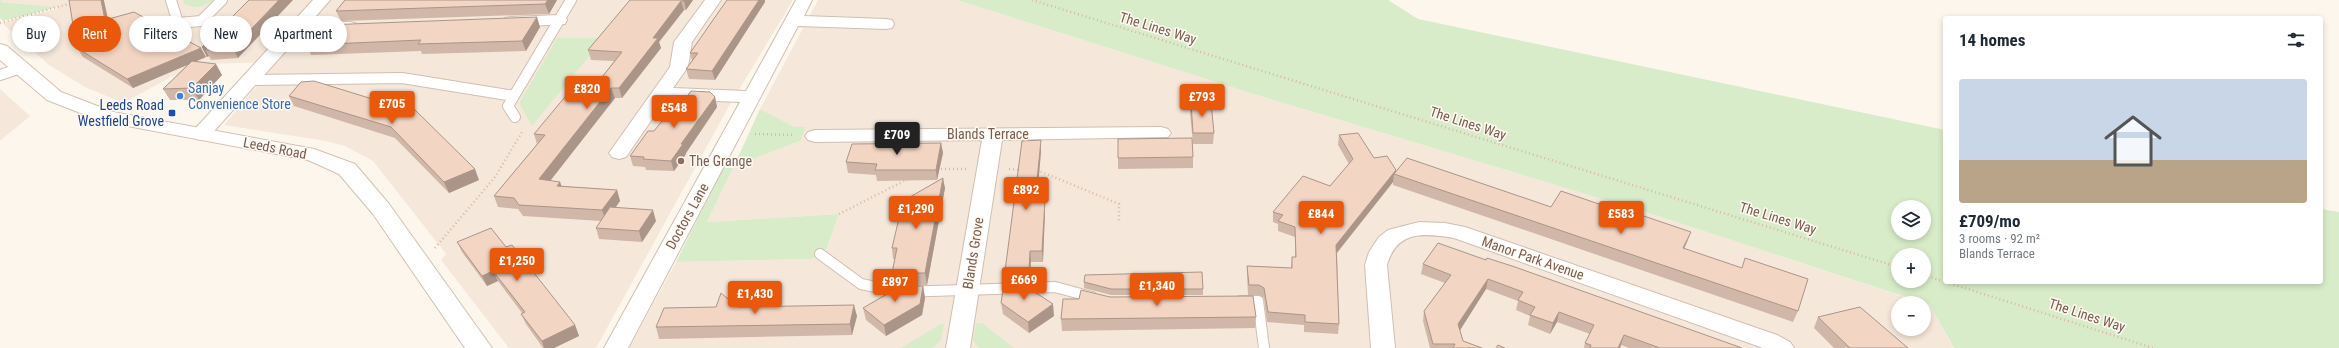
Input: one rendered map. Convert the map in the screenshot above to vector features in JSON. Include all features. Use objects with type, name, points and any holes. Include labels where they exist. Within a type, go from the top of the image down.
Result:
[{"type":"street","points":[[308,16],[322,0]]},
{"type":"street","points":[[619,153],[679,67],[683,42],[713,0]]},
{"type":"street","name":"Doctors Lane","points":[[616,348],[804,0]]},
{"type":"street","points":[[495,22],[559,20]]},
{"type":"street","points":[[792,21],[886,24]]},
{"type":"street","points":[[347,27],[368,26]]},
{"type":"street","name":"Leeds Road","points":[[0,50],[54,96],[108,117],[314,155],[347,169],[381,208],[479,348]]},
{"type":"street","points":[[201,134],[275,52]]},
{"type":"street","points":[[661,93],[752,96]]},
{"type":"street","name":"Blands Terrace","points":[[815,136],[1161,133]]},
{"type":"street","name":"Blands Grove","points":[[958,348],[993,134]]},
{"type":"street","name":"Manor Park Avenue","points":[[1383,348],[1376,265],[1377,252],[1386,241],[1400,233],[1418,228],[1438,228],[1458,232],[1769,341],[1782,348]]},
{"type":"lane","points":[[172,0],[178,23],[201,21],[222,0]]},
{"type":"lane","points":[[515,116],[508,106],[571,0]]},
{"type":"lane","points":[[0,75],[21,68]]},
{"type":"lane","points":[[250,80],[402,78],[514,96]]},
{"type":"lane","points":[[820,254],[861,284],[900,292],[1055,287],[1103,300]]},
{"type":"lane","points":[[1227,301],[1258,301],[1264,348]]},
{"type":"path","name":"The Lines Way","points":[[1032,0],[1891,264]]},
{"type":"path","points":[[0,23],[73,3]]},
{"type":"path","points":[[421,265],[484,190],[518,142],[523,130],[515,116]]},
{"type":"path","points":[[732,134],[815,136]]},
{"type":"path","name":"The Lines Way","points":[[1931,277],[1943,281]]},
{"type":"path","name":"The Lines Way","points":[[1952,284],[2153,348]]},
{"type":"shaded area","points":[[2,0],[793,0],[728,108],[596,348],[509,348],[441,260],[446,254],[373,161],[345,146],[326,141],[224,125],[277,62],[207,64],[199,62],[123,103],[85,87],[49,65],[34,52],[60,52],[60,16],[30,16],[57,9],[57,7],[0,2]]},
{"type":"shaded area","points":[[818,0],[957,0],[1257,95],[1655,215],[1902,296],[1891,296],[1891,336],[1931,336],[1931,306],[1953,348],[629,348],[676,262],[812,259],[826,250],[839,214],[707,222],[734,166],[800,141],[805,127],[795,127],[760,109]]},
{"type":"shaded area","points":[[12,20],[12,32],[2,23]]},
{"type":"shaded area","points":[[0,89],[30,116],[0,141]]},
{"type":"green space","points":[[0,0],[2,0],[1,2],[57,7],[22,16],[12,16],[12,19],[3,21],[0,18]]},
{"type":"green space","points":[[183,0],[213,0],[203,6],[191,7],[184,4]]},
{"type":"green space","points":[[957,0],[1388,0],[1418,19],[1943,130],[1943,284],[2323,284],[2323,209],[2339,212],[2339,348],[1954,348],[1931,307],[1931,296],[1902,296],[1655,215],[1257,95]]},
{"type":"green space","points":[[557,38],[604,38],[532,126],[519,103]]},
{"type":"green space","points":[[760,109],[795,127],[806,127],[800,141],[734,166]]},
{"type":"green space","points":[[723,168],[733,168],[707,222],[839,214],[826,250],[812,259],[676,262]]},
{"type":"green space","points":[[976,323],[982,323],[1014,348],[979,348],[973,340]]},
{"type":"green space","points":[[944,324],[941,340],[933,348],[901,348],[939,325]]},
{"type":"building","points":[[69,0],[101,0],[104,16],[72,16]]},
{"type":"building","points":[[249,0],[279,0],[264,16],[260,16],[260,20],[252,28],[252,16],[233,16]]},
{"type":"building","points":[[345,0],[548,0],[545,4],[336,11]]},
{"type":"building","points":[[630,0],[684,1],[681,1],[653,38],[658,38],[619,88],[611,88],[539,179],[560,182],[557,186],[617,190],[602,210],[519,205],[514,198],[494,196],[545,135],[534,134],[575,85],[595,86],[622,52],[588,50]]},
{"type":"building","points":[[727,0],[759,0],[712,71],[686,69],[698,53],[690,53]]},
{"type":"building","points":[[134,12],[141,16],[129,16],[129,52],[191,52],[127,79],[83,52],[121,52],[121,16],[120,16]]},
{"type":"building","points":[[537,17],[522,41],[418,44],[421,40],[347,43],[347,24]]},
{"type":"building","points":[[192,43],[200,47],[192,52]]},
{"type":"building","points":[[192,61],[216,64],[192,88],[163,89]]},
{"type":"building","points":[[314,81],[395,106],[402,102],[409,104],[475,169],[444,182],[391,127],[289,96],[301,82]]},
{"type":"building","points":[[691,91],[710,92],[715,97],[681,144],[683,144],[671,161],[643,159],[644,157],[630,156],[648,131],[654,131],[662,121],[669,121]]},
{"type":"building","points":[[1211,102],[1214,133],[1193,133],[1191,103]]},
{"type":"building","points":[[1358,133],[1374,158],[1387,156],[1396,170],[1336,245],[1339,324],[1305,322],[1305,315],[1268,312],[1264,288],[1259,285],[1249,285],[1247,266],[1292,268],[1292,257],[1296,257],[1295,227],[1278,221],[1283,215],[1273,212],[1303,176],[1330,186],[1353,159],[1339,135]]},
{"type":"building","points":[[1192,138],[1193,157],[1118,158],[1118,139]]},
{"type":"building","points":[[1041,140],[1035,200],[1045,200],[1042,251],[1030,251],[1029,270],[1005,271],[1022,141]]},
{"type":"building","points":[[941,143],[936,170],[875,170],[877,164],[846,162],[852,144]]},
{"type":"building","points":[[1407,158],[1551,207],[1561,191],[1625,213],[1626,210],[1691,232],[1683,248],[1742,268],[1745,258],[1808,279],[1798,311],[1394,174]]},
{"type":"building","points":[[943,178],[925,273],[892,273],[897,248],[892,248],[903,201]]},
{"type":"building","points":[[610,207],[653,210],[639,231],[596,228]]},
{"type":"building","points":[[491,228],[506,247],[512,245],[575,325],[542,341],[521,314],[525,312],[493,271],[482,276],[457,242]]},
{"type":"building","points":[[1438,243],[1486,260],[1487,258],[1515,267],[1742,348],[1660,348],[1624,335],[1618,348],[1590,348],[1591,345],[1585,343],[1594,325],[1559,312],[1553,323],[1530,315],[1535,307],[1518,300],[1523,292],[1488,279],[1458,324],[1463,341],[1482,348],[1453,348],[1455,344],[1433,344],[1424,311],[1451,275],[1423,264]]},
{"type":"building","points":[[1202,272],[1203,289],[1111,289],[1084,282],[1085,275]]},
{"type":"building","points":[[1027,283],[1027,287],[1053,304],[1028,322],[1001,303],[1004,284]]},
{"type":"building","points":[[889,286],[923,286],[920,304],[884,325],[863,308],[887,294]]},
{"type":"building","points":[[1081,290],[1110,297],[1253,296],[1256,317],[1061,319],[1063,299],[1079,299]]},
{"type":"building","points":[[721,293],[738,307],[854,305],[850,324],[656,327],[664,308],[716,307]]},
{"type":"building","points":[[1860,307],[1891,333],[1891,336],[1894,336],[1908,348],[1850,348],[1818,317]]},
{"type":"building","points":[[1498,345],[1505,348],[1496,348]]},
{"type":"place","name":"Sanjay Convenience Store","points":[[180,96]]},
{"type":"place","name":"Leeds Road Westfield Grove","points":[[172,113]]},
{"type":"place","name":"The Grange","points":[[681,161]]}]
